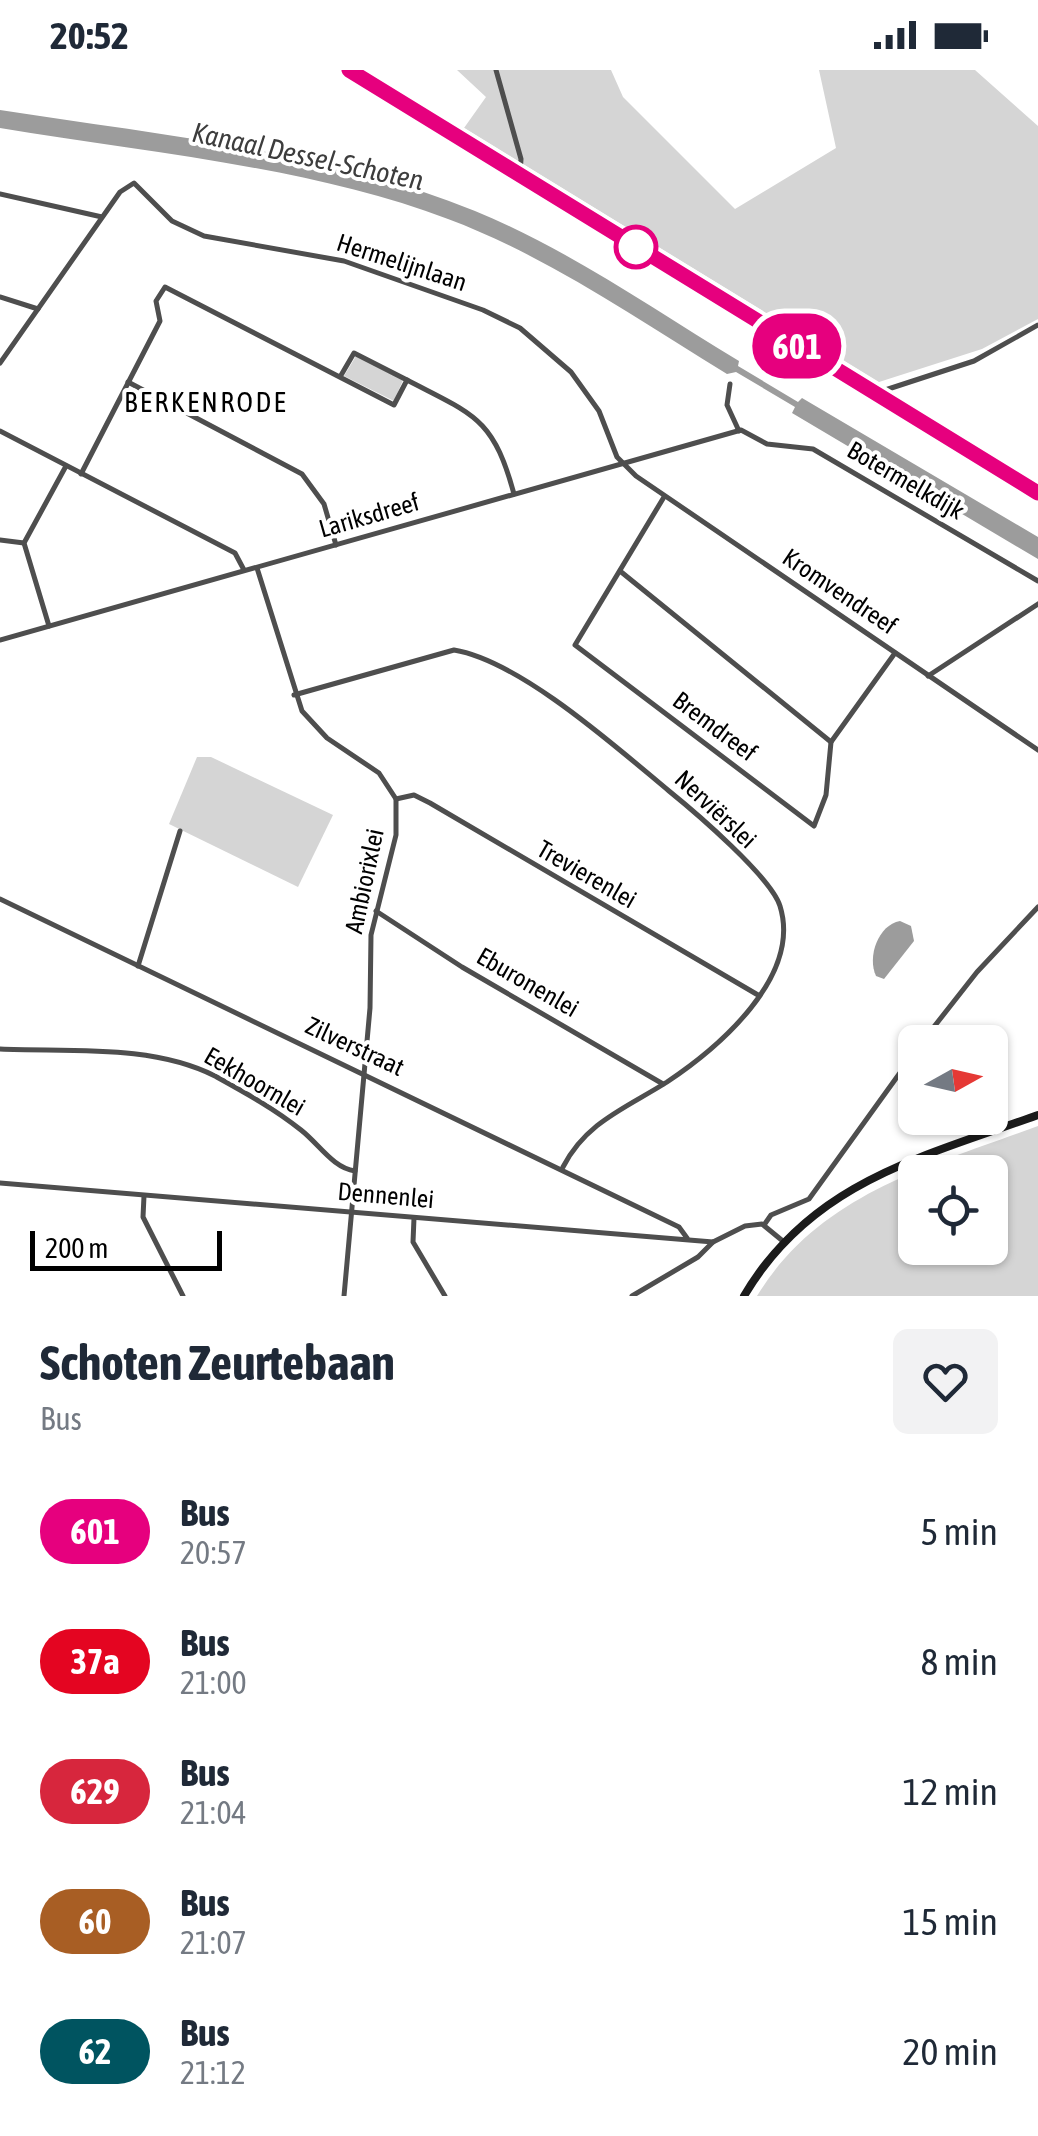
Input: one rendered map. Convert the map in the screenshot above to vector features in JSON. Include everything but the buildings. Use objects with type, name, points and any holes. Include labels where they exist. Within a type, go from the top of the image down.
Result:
[{"type":"main road","points":[[349,70],[1038,493]]},
{"type":"main road","points":[[744,1296],[784,1242],[820,1208],[858,1183],[1038,1115]]},
{"type":"street","points":[[496,70],[521,159],[520,176]]},
{"type":"street","name":"Hermelijnlaan","points":[[102,217],[120,192],[130,183],[138,184],[172,221],[204,236],[344,261],[501,318],[540,342],[571,372],[599,411],[622,462]]},
{"type":"street","points":[[0,194],[102,217],[0,363]]},
{"type":"street","points":[[81,474],[160,321],[156,301],[165,287],[394,405],[408,380]]},
{"type":"street","points":[[0,297],[38,309]]},
{"type":"street","points":[[876,393],[974,361],[1038,325]]},
{"type":"street","points":[[340,377],[354,353],[464,410],[486,427],[500,447],[514,494]]},
{"type":"street","points":[[128,382],[302,474],[324,504],[336,545]]},
{"type":"street","points":[[730,384],[727,405],[739,431]]},
{"type":"street","name":"Lariksdreef","points":[[0,640],[739,431]]},
{"type":"street","name":"Botermelkdijk","points":[[739,431],[779,446],[814,449],[1038,581]]},
{"type":"street","points":[[0,432],[235,553],[244,570]]},
{"type":"street","name":"Kromvendreef","points":[[622,462],[664,496],[1038,750]]},
{"type":"street","points":[[48,626],[24,542],[66,466]]},
{"type":"street","name":"Bremdreef","points":[[664,496],[575,645],[814,826],[826,795],[831,742]]},
{"type":"street","points":[[0,540],[24,542]]},
{"type":"street","name":"Ambiorixlei","points":[[257,568],[294,695],[312,724],[379,773],[396,799],[396,835],[376,911],[344,1296]]},
{"type":"street","points":[[620,571],[831,742],[895,653]]},
{"type":"street","points":[[928,676],[1038,604]]},
{"type":"street","name":"Nerviërslei","points":[[294,695],[454,650],[476,654],[529,684],[598,734],[699,816],[776,898],[782,920],[780,949],[758,995],[726,1035],[663,1084],[596,1124],[563,1167]]},
{"type":"street","name":"Trevierenlei","points":[[396,799],[414,796],[430,803],[758,995]]},
{"type":"street","points":[[138,966],[180,831]]},
{"type":"street","name":"Zilverstraat","points":[[0,898],[563,1167],[679,1226],[687,1238]]},
{"type":"street","points":[[935,1025],[977,972],[1038,907]]},
{"type":"street","name":"Eburonenlei","points":[[376,911],[462,968],[663,1084]]},
{"type":"street","name":"Eekhoornlei","points":[[0,1049],[139,1056],[191,1066],[258,1101],[300,1130],[341,1169],[355,1171]]},
{"type":"street","name":"Dennenlei","points":[[0,1183],[713,1242],[745,1226],[764,1225],[771,1215],[809,1199],[898,1075]]},
{"type":"street","points":[[144,1196],[143,1217],[183,1296]]},
{"type":"street","points":[[414,1218],[412,1242],[445,1296]]},
{"type":"street","points":[[764,1225],[784,1242]]},
{"type":"street","points":[[632,1296],[698,1257],[713,1242]]},
{"type":"shaded area","points":[[457,70],[611,70],[623,97],[735,209],[836,148],[819,70],[975,70],[1038,126],[1038,319],[982,349],[879,382],[464,128],[486,97]]},
{"type":"shaded area","points":[[0,110],[301,159],[418,190],[510,226],[577,261],[798,402],[802,398],[1038,537],[1038,559],[792,413],[795,407],[736,372],[727,374],[591,290],[485,234],[396,201],[341,186],[0,128]]},
{"type":"shaded area","points":[[356,356],[403,380],[394,401],[344,376]]},
{"type":"shaded area","points":[[197,757],[211,757],[333,815],[298,887],[169,824]]},
{"type":"shaded area","points":[[900,921],[911,926],[914,941],[884,979],[876,976],[874,968],[876,943],[886,929]]},
{"type":"shaded area","points":[[1038,1126],[1038,1296],[757,1296],[783,1261],[812,1232],[845,1207],[898,1179],[898,1265],[1008,1265],[1008,1155],[960,1155]]},
{"type":"bus line","name":"601","points":[[349,70],[1038,493]]},
{"type":"district","name":"BERKENRODE","points":[[206,402]]},
{"type":"water label","name":"Kanaal Dessel-Schoten","points":[[308,156]]}]
